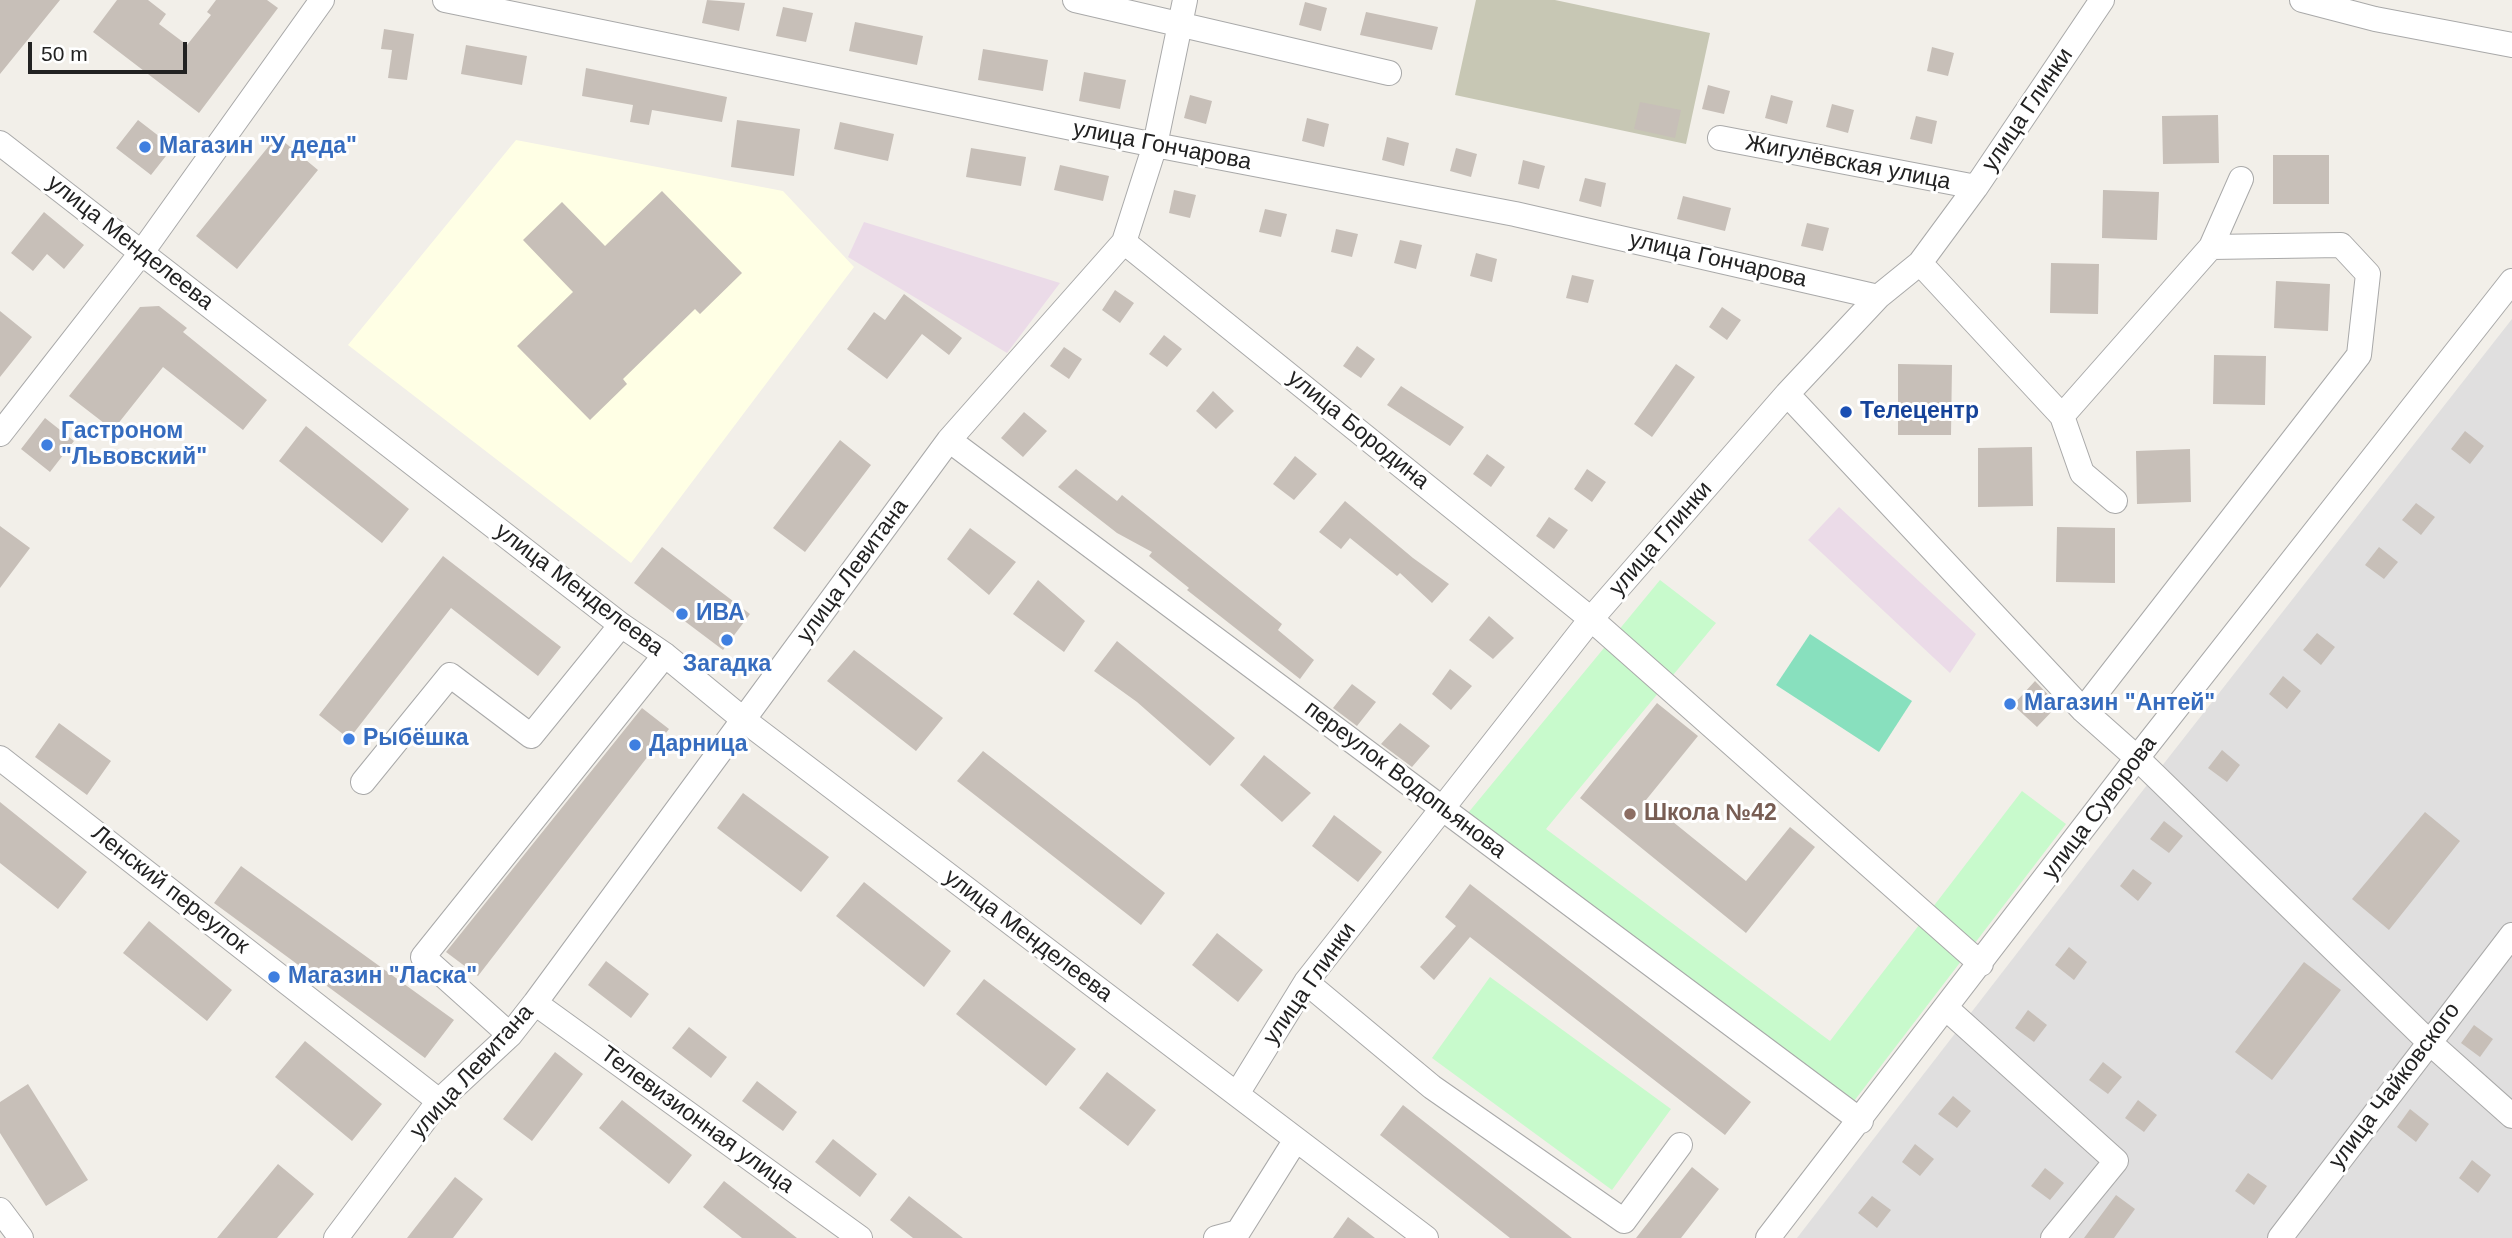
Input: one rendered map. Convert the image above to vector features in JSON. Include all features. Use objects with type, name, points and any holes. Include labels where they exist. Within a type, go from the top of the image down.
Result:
[{"type":"street","points":[[0,434],[142,252],[322,0]]},
{"type":"street","name":"улица Гончарова","points":[[445,0],[1155,145],[1515,214],[1878,297]]},
{"type":"street","points":[[1075,0],[1183,11],[1389,73]]},
{"type":"street","name":"улица Глинки","points":[[1237,1094],[1306,982],[1591,619],[1787,394],[1878,297],[1920,263],[1976,187],[2102,0]]},
{"type":"street","points":[[2302,0],[2375,19],[2512,45]]},
{"type":"street","name":"улица Левитана","points":[[337,1238],[439,1101],[510,1035],[535,1003],[949,440],[1124,242],[1155,145],[1183,11]]},
{"type":"street","name":"Жигулёвская улица","points":[[1720,138],[1976,187]]},
{"type":"street","name":"улица Менделеева","points":[[0,143],[621,625],[666,654],[744,720],[1426,1238]]},
{"type":"street","points":[[2062,416],[2211,247],[2241,178]]},
{"type":"street","name":"улица Бородина","points":[[1124,242],[1591,619],[1981,964]]},
{"type":"street","points":[[2083,710],[2359,355],[2368,274],[2342,245],[2211,247]]},
{"type":"street","points":[[1920,263],[2062,416],[2082,473],[2115,501]]},
{"type":"street","name":"улица Суворова","points":[[1768,1238],[1861,1121],[2137,758],[2512,281]]},
{"type":"street","points":[[1787,394],[2083,710],[2137,758],[2429,1042],[2512,1116]]},
{"type":"street","name":"переулок Водопьянова","points":[[949,440],[1861,1121]]},
{"type":"street","points":[[363,782],[450,675],[531,736],[621,625]]},
{"type":"street","points":[[510,1035],[423,957],[666,654]]},
{"type":"street","name":"Ленский переулок","points":[[0,758],[439,1101]]},
{"type":"street","name":"улица Чайковского","points":[[2280,1238],[2512,935]]},
{"type":"street","points":[[1306,982],[1433,1087],[1624,1221],[1680,1144]]},
{"type":"street","name":"Телевизионная улица","points":[[535,1003],[860,1238]]},
{"type":"street","points":[[1947,1009],[2116,1161],[2053,1238]]},
{"type":"street","points":[[1216,1238],[1238,1232],[1295,1141]]},
{"type":"street","points":[[0,1210],[20,1238]]},
{"type":"shaded area","points":[[1476,0],[1555,0],[1710,33],[1686,144],[1455,95]]},
{"type":"shaded area","points":[[516,140],[783,191],[854,267],[631,563],[348,345]]},
{"type":"shaded area","points":[[864,222],[1060,283],[1007,353],[848,257]]},
{"type":"shaded area","points":[[2512,319],[2512,1238],[1797,1238],[2140,794]]},
{"type":"shaded area","points":[[1839,507],[1976,634],[1950,673],[1808,540]]},
{"type":"green space","points":[[1660,580],[1716,623],[1546,829],[1830,1041],[2022,791],[2066,824],[1851,1105],[1468,813]]},
{"type":"green space","points":[[1810,634],[1912,701],[1879,752],[1776,685]]},
{"type":"green space","points":[[1490,977],[1671,1109],[1612,1190],[1432,1058]]},
{"type":"building","points":[[0,0],[60,0],[0,74]]},
{"type":"building","points":[[117,0],[148,0],[166,14],[159,24],[187,45],[211,15],[207,12],[216,0],[267,0],[278,8],[199,113],[93,32]]},
{"type":"building","points":[[707,0],[745,3],[739,31],[702,23]]},
{"type":"building","points":[[1305,2],[1327,8],[1321,31],[1299,25]]},
{"type":"building","points":[[783,7],[813,13],[806,42],[776,36]]},
{"type":"building","points":[[1366,12],[1438,27],[1432,50],[1360,35]]},
{"type":"building","points":[[855,22],[923,36],[917,65],[849,51]]},
{"type":"building","points":[[384,29],[414,34],[407,80],[388,78],[392,50],[381,49]]},
{"type":"building","points":[[466,45],[527,56],[522,85],[461,74]]},
{"type":"building","points":[[1932,47],[1954,53],[1948,76],[1927,71]]},
{"type":"building","points":[[983,49],[1048,60],[1043,91],[978,80]]},
{"type":"building","points":[[586,68],[727,97],[722,122],[652,110],[649,125],[630,122],[633,105],[582,96]]},
{"type":"building","points":[[1084,72],[1126,80],[1120,109],[1079,101]]},
{"type":"building","points":[[1708,85],[1730,91],[1724,114],[1702,109]]},
{"type":"building","points":[[1190,95],[1212,101],[1206,124],[1184,118]]},
{"type":"building","points":[[1771,95],[1793,101],[1787,124],[1765,118]]},
{"type":"building","points":[[1640,102],[1681,110],[1675,138],[1634,129]]},
{"type":"building","points":[[1832,104],[1854,110],[1848,133],[1826,127]]},
{"type":"building","points":[[2218,115],[2219,163],[2163,164],[2162,116]]},
{"type":"building","points":[[1916,116],[1937,121],[1932,144],[1910,139]]},
{"type":"building","points":[[1307,118],[1329,124],[1324,147],[1302,141]]},
{"type":"building","name":"Магазин \"У деда\"","points":[[138,120],[173,147],[151,175],[116,148]]},
{"type":"building","points":[[737,120],[800,129],[794,176],[731,167]]},
{"type":"building","points":[[840,122],[894,134],[888,161],[834,149]]},
{"type":"building","points":[[277,136],[318,170],[237,269],[196,236]]},
{"type":"building","points":[[1387,137],[1409,143],[1404,166],[1382,160]]},
{"type":"building","points":[[971,148],[1026,157],[1021,186],[966,177]]},
{"type":"building","points":[[1456,148],[1477,154],[1471,177],[1450,171]]},
{"type":"building","points":[[2273,155],[2329,155],[2329,204],[2273,204]]},
{"type":"building","points":[[1523,160],[1545,166],[1539,189],[1518,184]]},
{"type":"building","points":[[1060,165],[1109,176],[1103,201],[1054,190]]},
{"type":"building","points":[[1585,178],[1606,183],[1601,207],[1579,201]]},
{"type":"building","points":[[1174,190],[1196,195],[1190,218],[1169,213]]},
{"type":"building","points":[[2103,190],[2159,192],[2157,240],[2102,238]]},
{"type":"building","points":[[662,191],[742,273],[700,314],[695,309],[623,379],[627,384],[590,420],[517,346],[573,292],[523,240],[562,202],[605,246]]},
{"type":"building","points":[[1683,196],[1731,208],[1725,231],[1677,219]]},
{"type":"building","points":[[1265,209],[1287,214],[1281,237],[1259,232]]},
{"type":"building","points":[[44,212],[84,245],[64,269],[47,254],[33,271],[11,253]]},
{"type":"building","points":[[1807,223],[1829,228],[1823,251],[1801,246]]},
{"type":"building","points":[[1336,229],[1358,234],[1352,257],[1331,252]]},
{"type":"building","points":[[1400,240],[1422,245],[1416,269],[1394,263]]},
{"type":"building","points":[[1476,253],[1497,259],[1492,282],[1470,276]]},
{"type":"building","points":[[2051,263],[2099,264],[2098,314],[2050,313]]},
{"type":"building","points":[[1572,275],[1594,280],[1588,303],[1566,298]]},
{"type":"building","points":[[2276,281],[2330,284],[2328,331],[2274,328]]},
{"type":"building","points":[[1115,290],[1134,303],[1120,323],[1102,310]]},
{"type":"building","points":[[904,294],[962,338],[949,355],[922,334],[887,379],[847,349],[874,312],[885,320]]},
{"type":"building","points":[[159,306],[187,328],[183,332],[267,400],[243,430],[163,367],[113,430],[69,396],[140,307]]},
{"type":"building","points":[[1722,307],[1741,320],[1727,340],[1709,327]]},
{"type":"building","points":[[0,311],[32,337],[0,377]]},
{"type":"building","points":[[1164,335],[1182,349],[1167,367],[1149,354]]},
{"type":"building","points":[[1357,346],[1375,359],[1361,378],[1343,366]]},
{"type":"building","points":[[1064,347],[1082,359],[1069,379],[1050,366]]},
{"type":"building","points":[[2214,355],[2266,356],[2265,405],[2213,404]]},
{"type":"building","points":[[1676,364],[1695,377],[1652,437],[1634,424]]},
{"type":"building","points":[[1898,364],[1952,365],[1951,435],[1898,435]]},
{"type":"building","points":[[1401,386],[1464,427],[1450,446],[1387,405]]},
{"type":"building","points":[[1213,391],[1234,411],[1216,429],[1196,411]]},
{"type":"building","points":[[1024,412],[1047,431],[1023,457],[1001,438]]},
{"type":"building","name":"Гастроном \"Львовский\"","points":[[45,418],[74,441],[50,472],[21,449]]},
{"type":"building","points":[[306,426],[409,509],[382,543],[279,461]]},
{"type":"building","points":[[2465,431],[2484,446],[2470,464],[2451,449]]},
{"type":"building","points":[[840,440],[871,465],[805,552],[773,528]]},
{"type":"building","points":[[2032,447],[2033,506],[1978,507],[1978,448]]},
{"type":"building","points":[[2190,449],[2191,502],[2137,504],[2136,451]]},
{"type":"building","points":[[1487,454],[1505,467],[1491,487],[1473,474]]},
{"type":"building","points":[[1295,456],[1317,474],[1294,500],[1273,484]]},
{"type":"building","points":[[1076,469],[1117,501],[1122,495],[1282,624],[1278,630],[1314,660],[1300,679],[1187,590],[1189,588],[1149,556],[1152,552],[1117,533],[1058,487]]},
{"type":"building","points":[[1587,469],[1606,482],[1592,502],[1574,489]]},
{"type":"building","points":[[1345,501],[1413,558],[1449,584],[1432,603],[1400,573],[1397,576],[1350,538],[1341,549],[1319,532]]},
{"type":"building","points":[[2416,503],[2435,517],[2421,535],[2402,520]]},
{"type":"building","points":[[1549,517],[1568,530],[1554,549],[1536,536]]},
{"type":"building","points":[[0,526],[30,548],[0,588]]},
{"type":"building","points":[[2057,527],[2115,528],[2115,583],[2056,582]]},
{"type":"building","points":[[970,528],[1016,562],[989,595],[947,559]]},
{"type":"building","points":[[662,547],[750,614],[723,650],[634,583]]},
{"type":"building","points":[[2379,547],[2398,562],[2384,579],[2365,565]]},
{"type":"building","points":[[443,556],[561,647],[538,676],[451,608],[349,739],[319,715]]},
{"type":"building","points":[[1038,580],[1085,621],[1064,652],[1013,614]]},
{"type":"building","points":[[1489,616],[1514,638],[1493,659],[1469,640]]},
{"type":"building","points":[[2317,633],[2335,647],[2321,665],[2303,650]]},
{"type":"building","points":[[1117,641],[1235,738],[1210,766],[1137,702],[1094,671]]},
{"type":"building","points":[[854,650],[943,718],[916,751],[827,681]]},
{"type":"building","points":[[1450,669],[1472,686],[1451,710],[1432,694]]},
{"type":"building","points":[[2283,676],[2301,691],[2287,709],[2269,694]]},
{"type":"building","points":[[2035,681],[2058,705],[2037,727],[2013,705]]},
{"type":"building","points":[[1352,684],[1376,702],[1357,726],[1333,708]]},
{"type":"building","name":"Школа №42","points":[[1657,703],[1698,736],[1646,800],[1746,881],[1790,827],[1815,847],[1746,933],[1580,798]]},
{"type":"building","points":[[642,708],[669,729],[478,976],[446,952]]},
{"type":"building","points":[[59,723],[111,761],[87,795],[35,757]]},
{"type":"building","points":[[1400,723],[1430,746],[1412,767],[1381,744]]},
{"type":"building","points":[[2222,750],[2240,765],[2227,782],[2208,768]]},
{"type":"building","points":[[983,751],[1165,893],[1141,925],[957,781]]},
{"type":"building","points":[[1264,755],[1311,793],[1282,822],[1240,785]]},
{"type":"building","points":[[743,793],[829,857],[801,892],[717,828]]},
{"type":"building","points":[[0,802],[87,872],[58,909],[0,863]]},
{"type":"building","points":[[2425,812],[2460,841],[2389,930],[2352,899]]},
{"type":"building","points":[[1334,815],[1382,852],[1358,882],[1312,846]]},
{"type":"building","points":[[2164,821],[2183,836],[2169,853],[2150,839]]},
{"type":"building","points":[[241,866],[454,1020],[425,1058],[214,903]]},
{"type":"building","points":[[2133,869],[2152,883],[2138,901],[2120,886]]},
{"type":"building","points":[[864,882],[951,951],[924,987],[836,916]]},
{"type":"building","points":[[1470,884],[1751,1102],[1725,1135],[1470,937],[1434,980],[1420,967],[1456,926],[1445,917]]},
{"type":"building","points":[[149,921],[232,990],[207,1021],[123,953]]},
{"type":"building","points":[[1217,933],[1263,970],[1238,1002],[1192,965]]},
{"type":"building","points":[[2069,947],[2087,962],[2074,980],[2055,965]]},
{"type":"building","points":[[606,961],[649,994],[631,1018],[588,985]]},
{"type":"building","points":[[2304,962],[2341,990],[2272,1080],[2235,1052]]},
{"type":"building","points":[[984,979],[1076,1049],[1046,1086],[956,1014]]},
{"type":"building","points":[[2028,1010],[2047,1025],[2034,1042],[2015,1028]]},
{"type":"building","points":[[2474,1025],[2493,1039],[2480,1057],[2461,1043]]},
{"type":"building","points":[[689,1027],[727,1057],[711,1078],[672,1048]]},
{"type":"building","points":[[305,1041],[382,1104],[352,1141],[275,1077]]},
{"type":"building","points":[[555,1052],[583,1074],[532,1141],[503,1119]]},
{"type":"building","points":[[2103,1062],[2122,1077],[2108,1094],[2089,1080]]},
{"type":"building","points":[[1107,1072],[1156,1110],[1128,1146],[1079,1108]]},
{"type":"building","points":[[757,1081],[797,1112],[783,1131],[742,1101]]},
{"type":"building","points":[[28,1084],[88,1180],[46,1206],[0,1133],[0,1102]]},
{"type":"building","points":[[1953,1096],[1971,1111],[1957,1128],[1938,1114]]},
{"type":"building","points":[[622,1100],[692,1155],[669,1184],[599,1128]]},
{"type":"building","points":[[2138,1100],[2157,1115],[2144,1132],[2125,1118]]},
{"type":"building","points":[[1403,1105],[1572,1238],[1510,1238],[1380,1135]]},
{"type":"building","points":[[2410,1109],[2429,1124],[2416,1142],[2397,1127]]},
{"type":"building","points":[[833,1139],[877,1174],[860,1197],[815,1162]]},
{"type":"building","points":[[1915,1144],[1934,1159],[1920,1176],[1902,1162]]},
{"type":"building","points":[[2472,1160],[2491,1175],[2478,1193],[2459,1178]]},
{"type":"building","points":[[278,1164],[314,1194],[277,1238],[217,1238]]},
{"type":"building","points":[[1692,1167],[1719,1189],[1681,1238],[1636,1238]]},
{"type":"building","points":[[2045,1168],[2064,1183],[2050,1200],[2031,1186]]},
{"type":"building","points":[[2248,1173],[2267,1186],[2254,1205],[2235,1191]]},
{"type":"building","points":[[455,1177],[483,1199],[453,1238],[407,1238]]},
{"type":"building","points":[[724,1181],[797,1238],[742,1238],[703,1207]]},
{"type":"building","points":[[2116,1195],[2135,1209],[2114,1238],[2084,1238]]},
{"type":"building","points":[[909,1196],[963,1238],[913,1238],[890,1220]]},
{"type":"building","points":[[1872,1196],[1891,1210],[1877,1228],[1858,1213]]},
{"type":"building","points":[[1348,1217],[1375,1238],[1333,1238]]},
{"type":"place","name":"Магазин \"У деда\"","points":[[145,147]]},
{"type":"place","name":"Телецентр","points":[[1846,412]]},
{"type":"place","name":"Гастроном \"Львовский\"","points":[[47,445]]},
{"type":"place","name":"ИВА","points":[[682,614]]},
{"type":"place","name":"Загадка","points":[[727,640]]},
{"type":"place","name":"Магазин \"Антей\"","points":[[2010,704]]},
{"type":"place","name":"Рыбёшка","points":[[349,739]]},
{"type":"place","name":"Дарница","points":[[635,745]]},
{"type":"place","name":"Школа №42","points":[[1630,814]]},
{"type":"place","name":"Магазин \"Ласка\"","points":[[274,977]]}]
